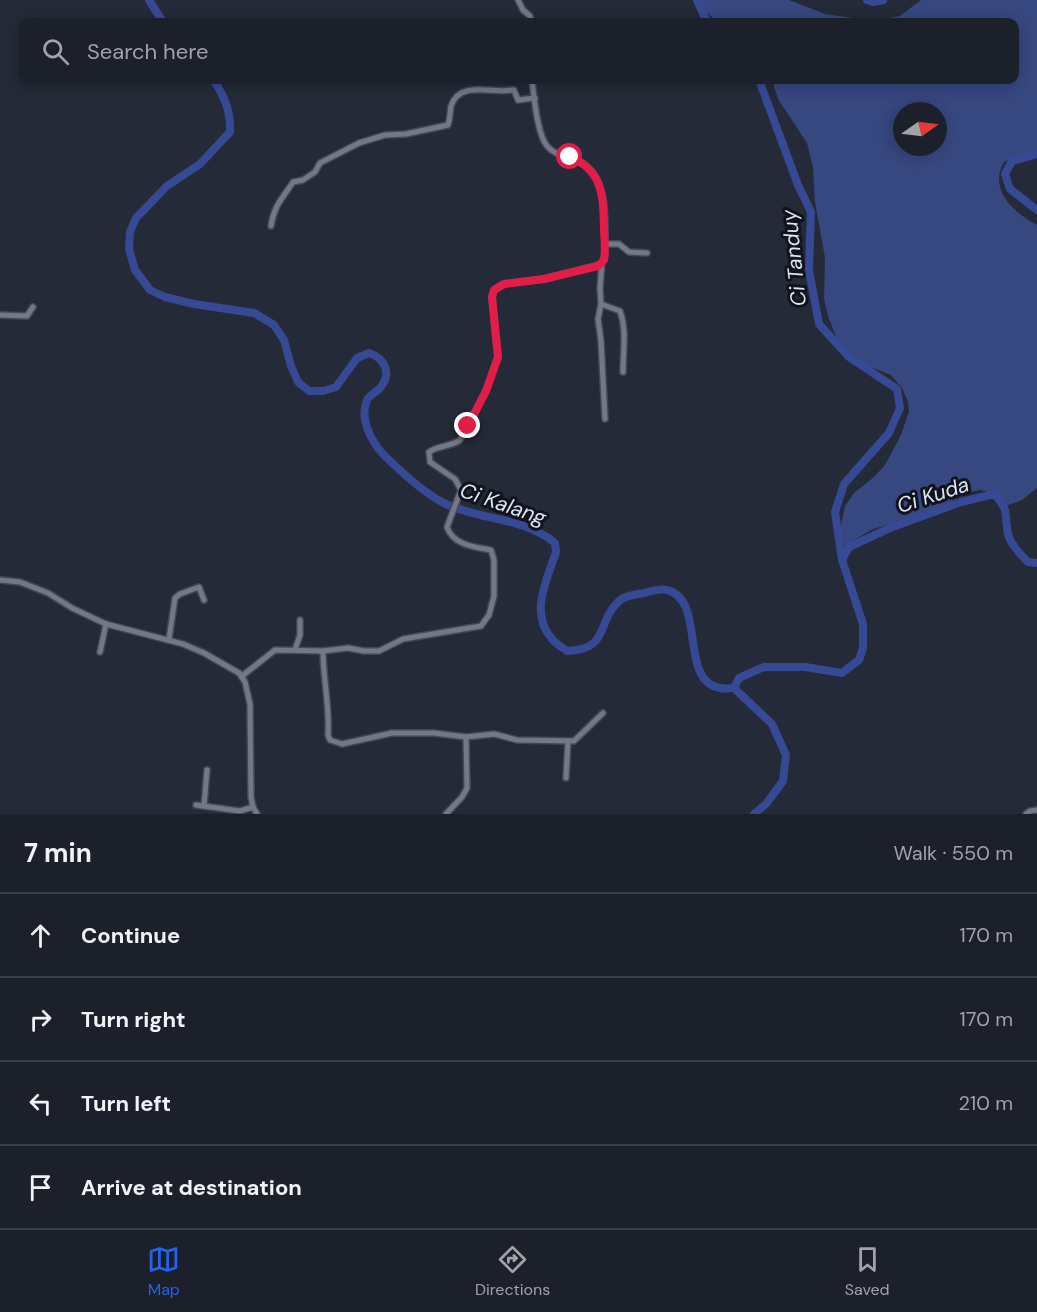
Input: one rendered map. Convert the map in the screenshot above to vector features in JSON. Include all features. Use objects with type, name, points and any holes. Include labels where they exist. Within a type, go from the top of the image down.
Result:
[{"type":"street","points":[[518,0],[530,18]]},
{"type":"street","points":[[533,84],[542,133],[548,148],[552,152],[583,164],[595,175],[603,203],[605,244],[598,320],[605,419]]},
{"type":"street","points":[[271,226],[277,204],[293,182],[303,180],[315,172],[320,163],[351,147],[385,135],[406,134],[448,125],[454,100],[460,94],[470,90],[514,90],[518,100],[535,98]]},
{"type":"street","points":[[605,244],[619,244],[629,252],[647,253]]},
{"type":"street","points":[[242,676],[275,650],[323,651],[348,648],[379,651],[403,639],[480,626],[489,615],[494,596],[494,560],[491,550],[460,542],[450,536],[447,527],[461,490],[455,479],[430,462],[428,456],[432,450],[460,440],[494,371],[498,357],[492,297],[494,290],[504,284],[544,279],[602,263]]},
{"type":"street","points":[[601,304],[620,311],[625,334],[623,372]]},
{"type":"street","points":[[0,315],[27,316],[33,307]]},
{"type":"street","points":[[0,580],[20,582],[48,593],[72,608],[106,624],[169,639],[204,653],[234,669],[242,676],[250,705],[250,768],[253,807],[257,814]]},
{"type":"street","points":[[169,639],[175,598],[199,587],[204,600]]},
{"type":"street","points":[[295,650],[300,634],[300,620]]},
{"type":"street","points":[[100,652],[106,624]]},
{"type":"street","points":[[323,651],[330,740],[342,744],[392,733],[434,733],[466,738],[494,734],[517,740],[568,741],[578,739],[603,713]]},
{"type":"street","points":[[446,814],[462,798],[466,788],[466,738]]},
{"type":"street","points":[[566,777],[568,741]]},
{"type":"street","points":[[204,806],[207,770]]},
{"type":"street","points":[[195,805],[240,811],[253,807]]},
{"type":"street","points":[[1026,814],[1037,810]]},
{"type":"shaded area","points":[[699,0],[789,0],[825,14],[854,18],[713,18],[703,9]]},
{"type":"shaded area","points":[[921,0],[1037,0],[1037,150],[1004,162],[999,182],[1001,191],[1012,207],[1037,225],[1037,488],[1022,500],[1000,508],[989,492],[980,490],[965,493],[920,516],[873,529],[844,546],[840,530],[845,506],[854,493],[885,465],[901,435],[909,411],[902,388],[891,375],[868,366],[847,351],[837,339],[828,316],[824,299],[825,258],[815,202],[813,167],[807,143],[778,99],[773,84],[1019,84],[1019,18],[890,18],[900,16]]},
{"type":"waterway","name":"Ci Kalang","points":[[149,0],[160,18]]},
{"type":"waterway","name":"Ci Tanduy","points":[[697,0],[705,18]]},
{"type":"waterway","name":"Ci Tanduy","points":[[867,0],[873,2],[883,0]]},
{"type":"waterway","name":"Ci Kalang","points":[[216,84],[226,104],[230,132],[200,164],[167,186],[136,218],[130,232],[129,249],[135,270],[150,290],[165,297],[194,304],[254,313],[274,325],[284,340],[298,382],[309,391],[323,391],[336,387],[357,358],[369,353],[379,358],[385,367],[386,377],[380,388],[368,398],[364,414],[367,429],[383,454],[405,475],[440,501],[461,510],[531,529],[555,543],[556,552],[545,585],[541,607],[545,629],[555,642],[567,651],[590,646],[600,634],[612,609],[621,599],[656,590],[667,590],[679,597],[686,609],[695,657],[707,682],[720,688],[734,688]]},
{"type":"waterway","name":"Ci Tanduy","points":[[754,814],[766,804],[783,781],[786,755],[772,724],[734,688],[739,678],[764,667],[805,667],[842,673],[859,660],[863,648],[863,624],[842,560],[835,512],[844,484],[889,433],[900,408],[897,389],[849,357],[819,324],[809,270],[811,212],[798,185],[760,84]]},
{"type":"waterway","name":"Ci Kuda","points":[[1037,154],[1012,161],[1005,174],[1010,189],[1037,210]]},
{"type":"waterway","name":"Ci Kuda","points":[[842,560],[849,547],[890,528],[961,502],[994,494],[1004,508],[1009,538],[1028,562],[1037,563]]},
{"type":"route","points":[[468,426],[486,391],[498,357],[492,297],[494,290],[504,284],[534,281],[598,266],[604,260],[602,194],[595,175],[589,168],[570,157]]}]
